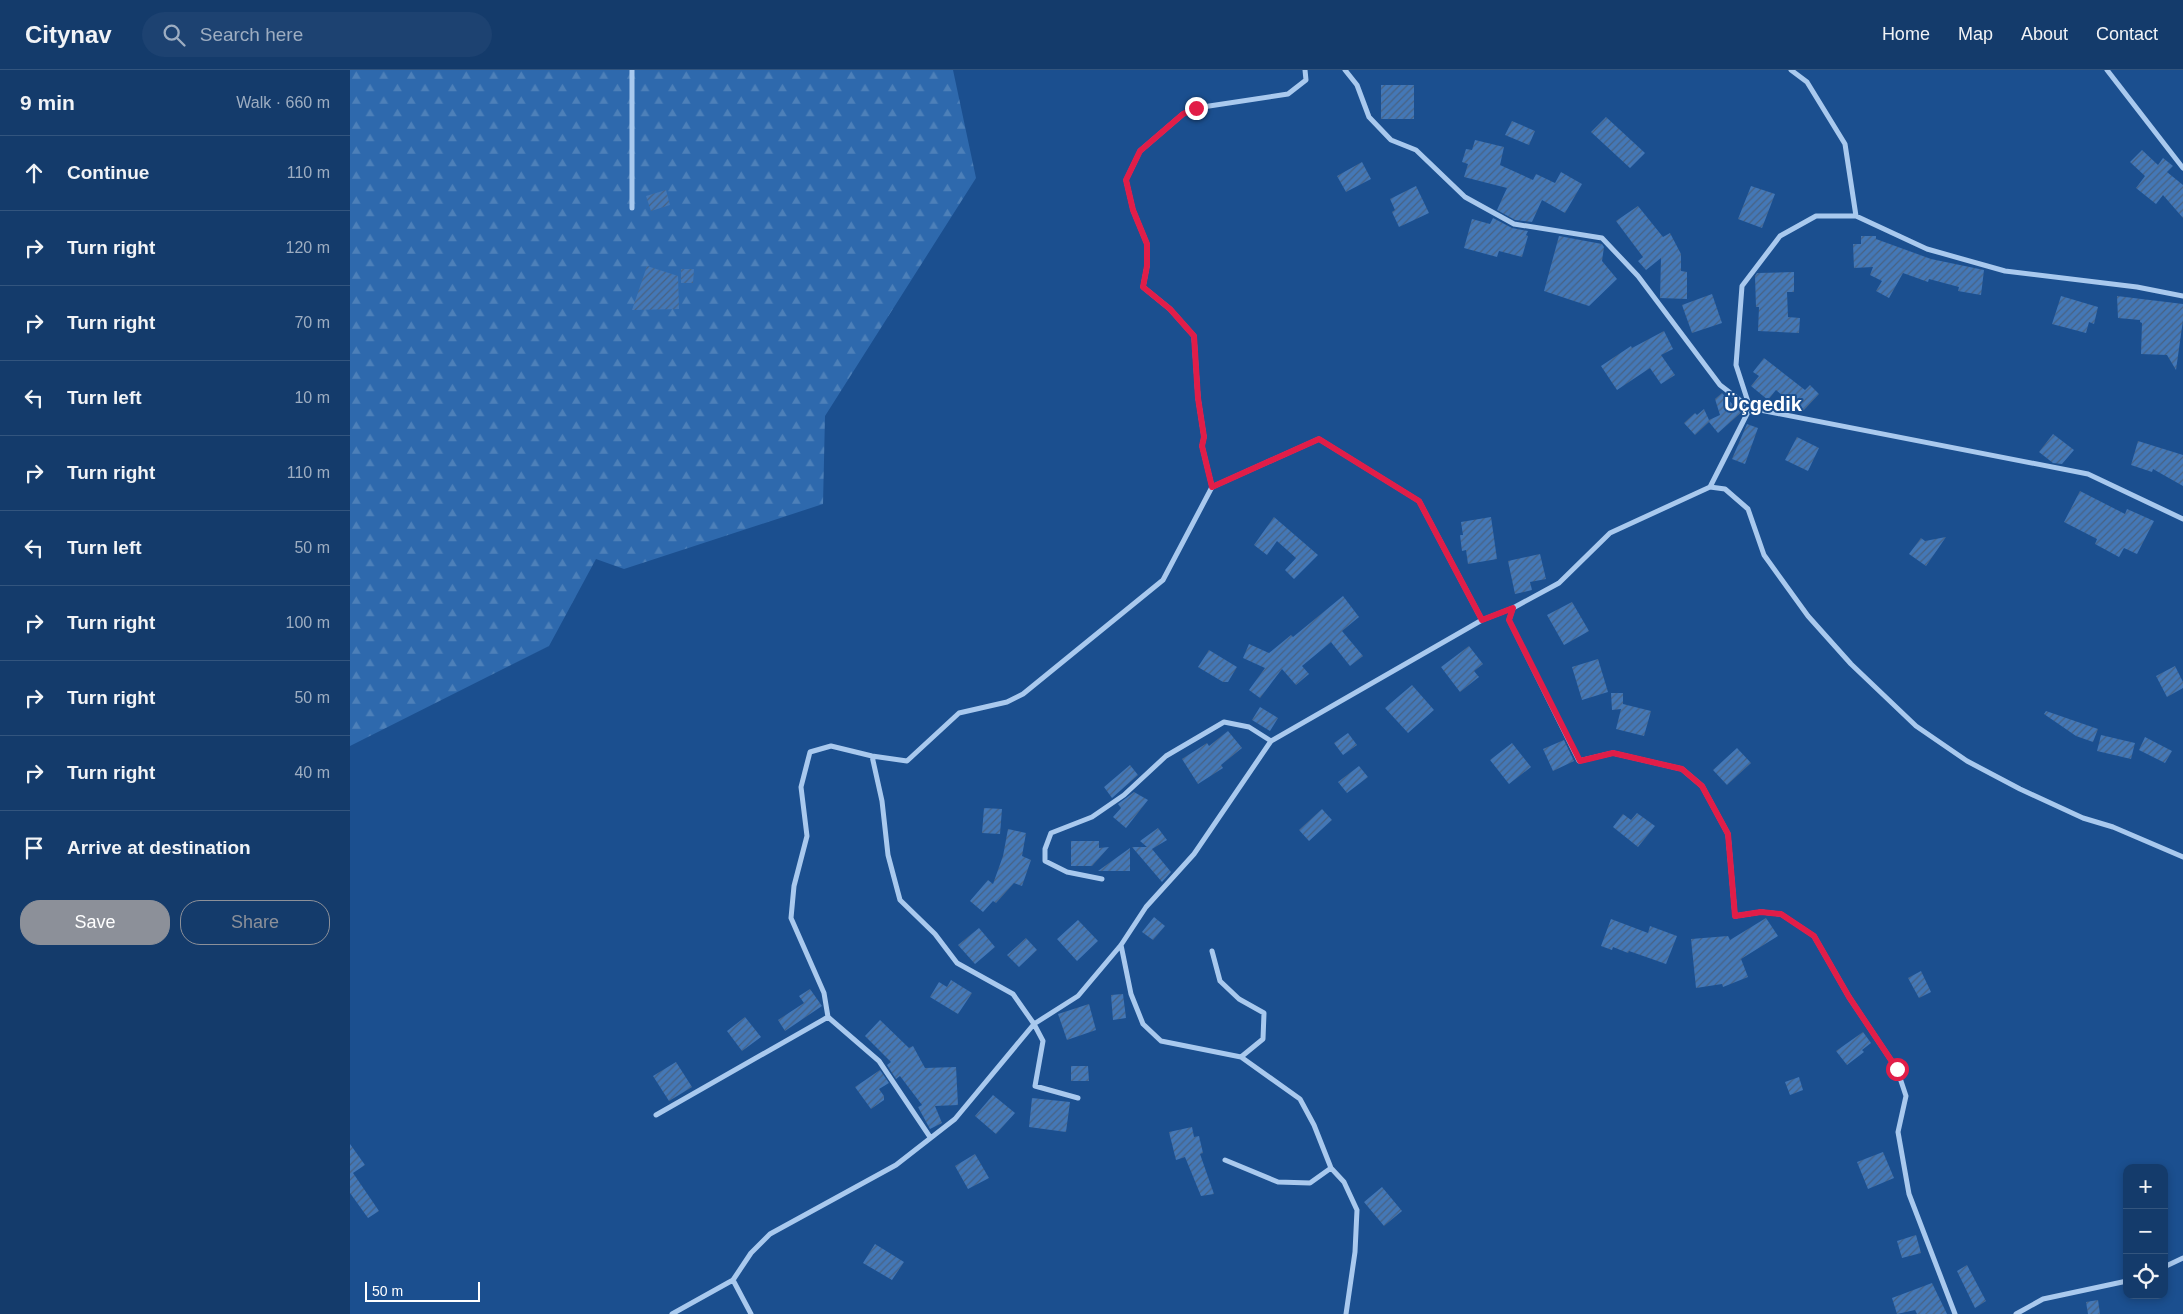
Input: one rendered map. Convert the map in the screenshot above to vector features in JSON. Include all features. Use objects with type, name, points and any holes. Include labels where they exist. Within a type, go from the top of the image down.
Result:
[{"type":"street","points":[[632,70],[632,208]]},
{"type":"street","points":[[1212,487],[1202,446],[1204,437],[1198,398],[1194,336],[1170,309],[1143,287],[1147,266],[1147,244],[1133,210],[1126,180],[1140,151],[1183,114],[1196,108],[1288,94],[1306,80],[1306,70]]},
{"type":"street","points":[[1345,70],[1357,85],[1369,117],[1391,140],[1416,150],[1465,197],[1514,224],[1602,238],[1638,276],[1720,385],[1750,408],[2088,474],[2183,519]]},
{"type":"street","points":[[1791,70],[1807,82],[1845,144],[1856,216]]},
{"type":"street","points":[[2107,70],[2183,168]]},
{"type":"street","points":[[1710,487],[1750,408],[1736,365],[1742,286],[1780,236],[1816,216],[1856,216],[1927,249],[2005,271],[2137,287],[2183,296]]},
{"type":"street","points":[[930,1137],[879,1061],[828,1016],[824,993],[791,918],[794,886],[807,836],[801,788],[810,752],[831,746],[872,756],[907,761],[959,713],[1007,702],[1022,694],[1163,580],[1212,487],[1319,439],[1419,501],[1482,620]]},
{"type":"street","points":[[672,1314],[733,1280],[751,1253],[770,1234],[896,1165],[955,1119],[1034,1024],[1078,996],[1120,946],[1146,907],[1194,854],[1271,741],[1482,620],[1513,608],[1559,583],[1610,532],[1710,487],[1725,489],[1748,509],[1764,555],[1808,616],[1851,664],[1916,726],[1968,761],[2020,789],[2083,818],[2113,827],[2183,857]]},
{"type":"street","points":[[1513,608],[1509,620],[1580,761],[1613,753],[1682,769],[1702,786],[1728,834],[1735,916],[1761,912],[1781,914],[1814,936],[1849,997],[1897,1069],[1906,1096],[1898,1132],[1909,1194],[1955,1314]]},
{"type":"street","points":[[1102,878],[1067,872],[1045,861],[1044,849],[1051,833],[1092,817],[1124,795],[1166,756],[1224,722],[1250,727],[1271,741]]},
{"type":"street","points":[[872,756],[882,801],[888,856],[900,900],[934,934],[957,963],[1013,994],[1034,1024],[1043,1041],[1035,1086],[1078,1098]]},
{"type":"street","points":[[1120,946],[1131,994],[1143,1024],[1161,1041],[1240,1056],[1300,1099],[1314,1125],[1331,1168],[1344,1182],[1357,1210],[1355,1252],[1346,1314]]},
{"type":"street","points":[[1212,951],[1220,981],[1239,999],[1264,1014],[1263,1039],[1240,1056]]},
{"type":"street","points":[[656,1115],[828,1016]]},
{"type":"street","points":[[1225,1160],[1278,1182],[1310,1183],[1331,1168]]},
{"type":"street","points":[[2168,1265],[2183,1258]]},
{"type":"street","points":[[733,1280],[751,1314]]},
{"type":"street","points":[[2016,1314],[2043,1299],[2123,1282]]},
{"type":"green space","points":[[350,70],[953,70],[976,178],[825,416],[823,504],[624,569],[596,559],[549,646],[350,746]]},
{"type":"building","points":[[1381,85],[1414,85],[1414,119],[1381,119]]},
{"type":"building","points":[[1606,117],[1645,153],[1630,168],[1591,132]]},
{"type":"building","points":[[1512,121],[1535,131],[1529,145],[1505,135]]},
{"type":"building","points":[[1475,140],[1504,147],[1500,165],[1533,180],[1536,174],[1555,183],[1561,172],[1582,184],[1565,213],[1542,200],[1532,222],[1515,220],[1497,210],[1507,188],[1464,177],[1468,164],[1462,162],[1466,149],[1472,150]]},
{"type":"building","points":[[2142,150],[2158,165],[2163,158],[2173,166],[2167,172],[2183,185],[2183,218],[2163,195],[2156,204],[2136,188],[2145,176],[2130,162]]},
{"type":"building","points":[[1362,162],[1371,179],[1346,192],[1337,176]]},
{"type":"building","points":[[1416,186],[1429,213],[1399,227],[1392,212],[1395,210],[1390,199]]},
{"type":"building","points":[[1751,186],[1775,194],[1762,228],[1738,219]]},
{"type":"building","points":[[666,190],[670,205],[651,211],[646,196]]},
{"type":"building","points":[[1638,206],[1663,237],[1670,233],[1681,254],[1681,271],[1687,272],[1687,299],[1660,298],[1661,258],[1646,270],[1638,261],[1643,257],[1616,221]]},
{"type":"building","points":[[1493,218],[1512,228],[1528,231],[1522,257],[1499,251],[1497,257],[1464,248],[1472,219],[1490,224]]},
{"type":"building","points":[[1559,236],[1602,244],[1604,247],[1602,261],[1617,279],[1589,306],[1544,291]]},
{"type":"building","points":[[1861,236],[1876,236],[1876,239],[1931,259],[1984,270],[1981,295],[1958,291],[1959,287],[1929,279],[1928,282],[1903,273],[1889,298],[1876,291],[1882,281],[1870,275],[1873,267],[1854,268],[1853,244],[1861,244]]},
{"type":"building","points":[[647,266],[678,276],[679,309],[632,310]]},
{"type":"building","points":[[681,269],[694,269],[693,283],[681,283]]},
{"type":"building","points":[[1794,272],[1794,292],[1787,292],[1788,317],[1800,318],[1799,333],[1758,331],[1759,307],[1756,307],[1755,276],[1757,273]]},
{"type":"building","points":[[1712,294],[1722,323],[1692,333],[1682,305]]},
{"type":"building","points":[[2061,296],[2098,307],[2094,324],[2089,322],[2086,333],[2052,324]]},
{"type":"building","points":[[2117,296],[2183,304],[2183,320],[2176,370],[2167,355],[2141,354],[2142,323],[2140,320],[2118,318]]},
{"type":"building","points":[[1664,331],[1673,349],[1661,355],[1675,375],[1661,384],[1650,368],[1617,390],[1601,366],[1631,346],[1632,348]]},
{"type":"building","points":[[1764,358],[1805,390],[1810,385],[1819,394],[1802,412],[1776,390],[1768,400],[1751,386],[1759,376],[1753,372]]},
{"type":"building","points":[[1722,393],[1736,408],[1741,406],[1744,410],[1718,433],[1709,422],[1695,435],[1684,423],[1695,413],[1697,415],[1704,409],[1709,420],[1720,415],[1715,399]]},
{"type":"building","points":[[1747,424],[1758,428],[1745,464],[1732,459]]},
{"type":"building","points":[[2053,434],[2074,450],[2062,464],[2053,463],[2039,452]]},
{"type":"building","points":[[1797,437],[1819,448],[1808,471],[1785,460]]},
{"type":"building","points":[[2138,441],[2183,455],[2183,486],[2153,469],[2152,472],[2131,465]]},
{"type":"building","points":[[2080,491],[2125,514],[2127,509],[2154,521],[2137,554],[2124,548],[2119,557],[2095,544],[2097,539],[2064,522]]},
{"type":"building","points":[[1274,517],[1318,555],[1294,579],[1285,570],[1296,558],[1277,541],[1267,555],[1254,545]]},
{"type":"building","points":[[1491,517],[1497,559],[1468,564],[1466,550],[1462,551],[1460,535],[1463,535],[1461,522]]},
{"type":"building","points":[[1946,537],[1926,566],[1909,554],[1921,538],[1925,541]]},
{"type":"building","points":[[1540,554],[1546,579],[1530,582],[1532,590],[1515,594],[1508,561]]},
{"type":"building","points":[[1343,596],[1359,617],[1342,631],[1363,656],[1350,666],[1331,642],[1302,666],[1309,674],[1296,685],[1282,669],[1260,698],[1249,690],[1265,668],[1243,658],[1249,644],[1269,653],[1291,635],[1293,637]]},
{"type":"building","points":[[1572,602],[1589,631],[1564,645],[1547,615]]},
{"type":"building","points":[[1469,646],[1483,664],[1474,671],[1479,677],[1460,692],[1441,667]]},
{"type":"building","points":[[1209,650],[1237,667],[1228,682],[1223,682],[1198,667]]},
{"type":"building","points":[[1598,659],[1608,692],[1582,700],[1572,667]]},
{"type":"building","points":[[2175,666],[2183,682],[2183,688],[2167,697],[2156,676]]},
{"type":"building","points":[[1412,685],[1434,710],[1408,733],[1385,708]]},
{"type":"building","points":[[1611,693],[1623,693],[1623,704],[1651,711],[1644,736],[1616,729],[1621,709],[1612,710]]},
{"type":"building","points":[[1260,707],[1278,718],[1270,731],[1252,720]]},
{"type":"building","points":[[2046,711],[2098,729],[2093,742],[2076,736],[2044,714]]},
{"type":"building","points":[[1228,731],[1242,748],[1221,765],[1223,768],[1198,784],[1182,759],[1207,743],[1209,746]]},
{"type":"building","points":[[1348,733],[1357,745],[1343,755],[1334,743]]},
{"type":"building","points":[[2101,735],[2135,743],[2131,759],[2097,751]]},
{"type":"building","points":[[2145,737],[2172,751],[2165,763],[2139,750]]},
{"type":"building","points":[[1564,740],[1574,761],[1553,771],[1543,749]]},
{"type":"building","points":[[1512,743],[1531,767],[1509,784],[1490,760]]},
{"type":"building","points":[[1737,748],[1751,763],[1727,785],[1713,770]]},
{"type":"building","points":[[1130,765],[1138,775],[1112,798],[1104,787]]},
{"type":"building","points":[[1359,766],[1368,777],[1347,793],[1338,782]]},
{"type":"building","points":[[1134,792],[1148,800],[1126,828],[1113,817],[1121,808],[1118,804]]},
{"type":"building","points":[[984,808],[1002,809],[1000,834],[982,833]]},
{"type":"building","points":[[1322,809],[1332,820],[1309,841],[1299,830]]},
{"type":"building","points":[[1637,813],[1655,826],[1638,847],[1613,827],[1623,814],[1631,820]]},
{"type":"building","points":[[1158,828],[1167,840],[1152,849],[1171,872],[1162,882],[1132,847],[1147,847],[1140,841]]},
{"type":"building","points":[[1008,829],[1026,833],[1022,856],[1031,860],[1022,886],[1014,883],[996,903],[993,901],[983,912],[970,901],[988,880],[993,884],[1003,856]]},
{"type":"building","points":[[1071,841],[1099,841],[1099,848],[1109,847],[1092,866],[1071,866]]},
{"type":"building","points":[[1130,848],[1130,871],[1098,871]]},
{"type":"building","points":[[1154,917],[1165,926],[1153,940],[1142,932]]},
{"type":"building","points":[[1766,918],[1778,936],[1741,959],[1748,977],[1723,987],[1722,984],[1696,988],[1691,939],[1728,936],[1730,940]]},
{"type":"building","points":[[1611,919],[1648,933],[1650,926],[1677,936],[1666,964],[1629,951],[1628,953],[1613,947],[1612,950],[1601,946]]},
{"type":"building","points":[[1078,920],[1098,941],[1077,961],[1057,939]]},
{"type":"building","points":[[979,928],[995,947],[975,964],[958,945]]},
{"type":"building","points":[[1026,938],[1037,950],[1019,967],[1007,955]]},
{"type":"building","points":[[1921,971],[1931,992],[1919,998],[1908,978]]},
{"type":"building","points":[[951,980],[972,993],[958,1014],[930,997],[939,982],[947,987]]},
{"type":"building","points":[[810,989],[822,1006],[785,1031],[778,1020],[804,1003],[799,996]]},
{"type":"building","points":[[1123,994],[1126,1018],[1113,1020],[1111,995]]},
{"type":"building","points":[[1089,1004],[1096,1030],[1067,1040],[1058,1014]]},
{"type":"building","points":[[745,1017],[761,1037],[742,1051],[727,1031]]},
{"type":"building","points":[[880,1020],[909,1048],[913,1046],[925,1068],[956,1067],[958,1105],[935,1106],[942,1123],[930,1129],[918,1107],[922,1105],[900,1076],[896,1079],[887,1065],[891,1062],[865,1036]]},
{"type":"building","points":[[1863,1032],[1871,1043],[1862,1050],[1864,1052],[1847,1065],[1836,1051]]},
{"type":"building","points":[[676,1062],[692,1087],[669,1101],[653,1076]]},
{"type":"building","points":[[1071,1066],[1088,1066],[1089,1081],[1071,1081]]},
{"type":"building","points":[[880,1070],[889,1083],[879,1089],[884,1096],[884,1100],[871,1109],[855,1087]]},
{"type":"building","points":[[1799,1077],[1803,1090],[1790,1095],[1785,1082]]},
{"type":"building","points":[[993,1095],[1015,1113],[996,1134],[975,1116]]},
{"type":"building","points":[[1032,1098],[1070,1102],[1066,1132],[1029,1127]]},
{"type":"building","points":[[1192,1127],[1194,1137],[1199,1136],[1203,1153],[1200,1154],[1214,1194],[1201,1196],[1185,1157],[1176,1160],[1169,1132]]},
{"type":"building","points":[[350,1144],[365,1165],[353,1173],[379,1211],[368,1218],[350,1193]]},
{"type":"building","points":[[1883,1152],[1894,1178],[1868,1189],[1857,1162]]},
{"type":"building","points":[[975,1154],[989,1178],[968,1189],[955,1166]]},
{"type":"building","points":[[1382,1187],[1402,1211],[1384,1226],[1364,1202]]},
{"type":"building","points":[[1916,1235],[1921,1253],[1902,1258],[1897,1241]]},
{"type":"building","points":[[875,1244],[904,1262],[892,1280],[863,1263]]},
{"type":"building","points":[[1967,1265],[1986,1301],[1975,1308],[1957,1271]]},
{"type":"building","points":[[1932,1283],[1947,1314],[1917,1314],[1915,1310],[1897,1314],[1892,1298]]},
{"type":"building","points":[[2098,1300],[2100,1314],[2088,1314],[2086,1302]]},
{"type":"district","name":"Üçgedik","points":[[1763,404]]},
{"type":"route","points":[[1196,108],[1183,114],[1140,151],[1126,180],[1133,210],[1147,244],[1147,266],[1143,287],[1170,309],[1194,336],[1198,398],[1204,437],[1202,446],[1212,487],[1319,439],[1419,501],[1482,620],[1513,608],[1509,620],[1580,761],[1613,753],[1682,769],[1702,786],[1728,834],[1735,916],[1761,912],[1781,914],[1814,936],[1849,997],[1897,1069]]}]
